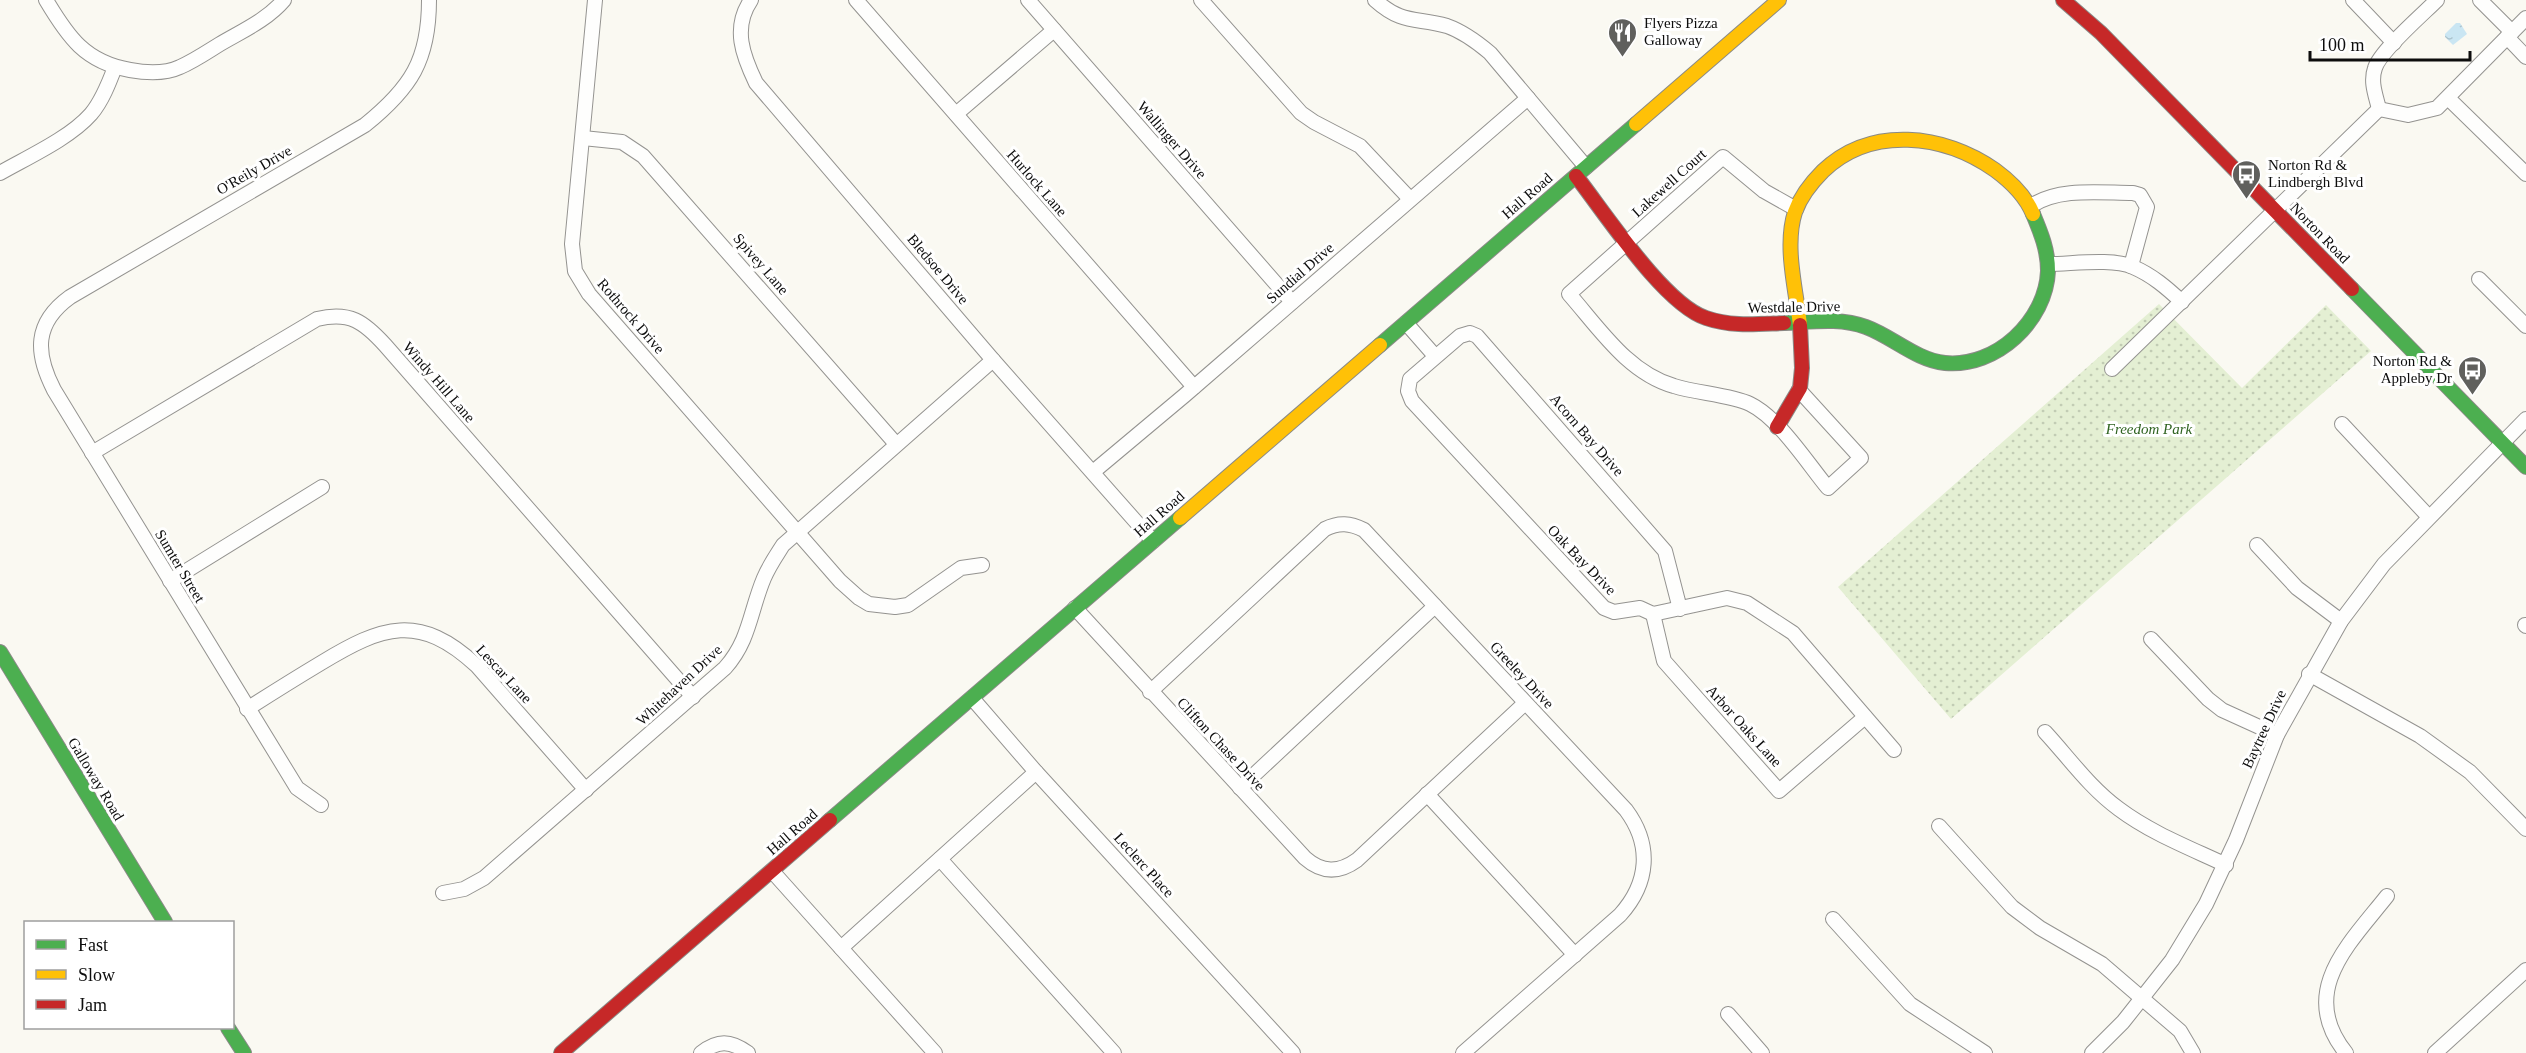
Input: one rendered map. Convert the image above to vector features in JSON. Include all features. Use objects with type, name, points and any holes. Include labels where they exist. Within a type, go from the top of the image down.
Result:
[{"type":"street","points":[[46,0],[72,40],[98,61],[147,73],[178,68],[264,18],[284,0]]},
{"type":"street","name":"O'Reily Drive","points":[[43,330],[51,313],[70,297],[365,125],[386,108],[405,89],[423,53],[429,0]]},
{"type":"street","name":"Rothrock Drive","points":[[595,0],[572,244],[575,271],[589,294],[848,589],[869,604],[883,607],[908,604],[961,568],[982,565]]},
{"type":"street","name":"Bledsoe Drive","points":[[752,0],[741,29],[743,57],[756,83],[993,360],[1153,541]]},
{"type":"street","name":"Hurlock Lane","points":[[856,0],[1194,387]]},
{"type":"street","name":"Wallinger Drive","points":[[1028,0],[1292,302]]},
{"type":"street","points":[[1201,0],[1301,113],[1360,146],[1410,200]]},
{"type":"street","points":[[1375,0],[1399,17],[1446,26],[1470,37],[1491,53],[1528,98],[1581,172]]},
{"type":"street","name":"Hall Road","points":[[569,1051],[772,870],[1779,0]]},
{"type":"street","name":"Norton Road","points":[[2063,0],[2101,33],[2526,467]]},
{"type":"street","points":[[2353,0],[2394,43]]},
{"type":"street","points":[[2379,109],[2373,86],[2374,69],[2394,43],[2437,0]]},
{"type":"street","points":[[2480,0],[2526,57]]},
{"type":"street","points":[[2379,109],[2408,115],[2422,114],[2437,108],[2526,18]]},
{"type":"street","points":[[956,114],[1054,30]]},
{"type":"street","points":[[0,173],[67,134],[91,114],[107,87],[115,67]]},
{"type":"street","name":"Sundial Drive","points":[[1093,472],[1528,98]]},
{"type":"street","points":[[2448,98],[2526,174]]},
{"type":"street","points":[[2112,369],[2379,109]]},
{"type":"street","name":"Spivey Lane","points":[[583,138],[622,142],[643,156],[896,444]]},
{"type":"street","points":[[1799,390],[1861,458],[1828,488],[1777,426],[1799,390],[1801,362],[1792,228],[1796,209],[1809,185],[1831,163],[1854,149],[1875,142],[1932,141],[1969,153],[1990,165],[2007,179],[2031,206],[2040,227],[2049,264],[2110,263],[2131,266],[2158,280],[2182,302]]},
{"type":"street","name":"Lakewell Court","points":[[1777,426],[1750,404],[1672,386],[1630,363],[1569,294],[1723,157],[1764,191],[1796,209]]},
{"type":"street","name":"Westdale Drive","points":[[1581,172],[1628,242],[1668,292],[1686,309],[1704,318],[1732,325],[1799,321],[1846,322],[1883,334],[1933,361],[1956,363],[1970,361],[1984,357],[2016,338],[2028,324],[2046,288],[2049,264]]},
{"type":"street","points":[[2031,206],[2040,200],[2074,192],[2140,195],[2147,207],[2131,266]]},
{"type":"street","points":[[2479,279],[2526,327]]},
{"type":"street","name":"Windy Hill Lane","points":[[92,453],[311,322],[329,316],[343,316],[356,320],[372,331],[385,345],[693,697]]},
{"type":"street","points":[[1406,323],[1435,356]]},
{"type":"street","name":"Sumter Street","points":[[43,330],[40,351],[46,376],[297,788],[321,805]]},
{"type":"street","name":"Acorn Bay Drive","points":[[1435,356],[1464,333],[1478,336],[1486,344],[1665,551],[1680,609]]},
{"type":"street","name":"Oak Bay Drive","points":[[1435,356],[1410,379],[1408,391],[1412,400],[1604,608],[1614,612],[1640,608],[1653,614],[1727,598],[1747,603],[1792,633],[1894,750]]},
{"type":"street","name":"Whitehaven Drive","points":[[443,893],[464,889],[484,878],[693,697],[736,655],[745,639],[764,578],[783,545],[796,531],[993,360]]},
{"type":"street","name":"Baytree Drive","points":[[2091,1053],[2143,997],[2172,960],[2206,904],[2226,865],[2277,735],[2309,674],[2341,621],[2384,564],[2428,516],[2526,419]]},
{"type":"street","points":[[2342,424],[2428,516]]},
{"type":"street","points":[[170,581],[322,487]]},
{"type":"street","name":"Greeley Drive","points":[[1150,692],[1325,529],[1342,524],[1353,525],[1364,530],[1633,820],[1644,849],[1644,872],[1631,904],[1575,955]]},
{"type":"street","points":[[2258,545],[2297,588],[2341,621]]},
{"type":"street","points":[[1240,788],[1435,606]]},
{"type":"street","name":"Clifton Chase Drive","points":[[1076,608],[1150,692],[1316,867],[1329,870],[1341,869],[1357,860],[1427,794]]},
{"type":"street","name":"Arbor Oaks Lane","points":[[1653,614],[1664,661],[1779,791],[1865,717]]},
{"type":"street","name":"Lescar Lane","points":[[247,709],[367,636],[399,631],[430,635],[459,650],[477,666],[586,790]]},
{"type":"street","points":[[2151,639],[2196,689],[2215,705],[2277,735]]},
{"type":"street","name":"Galloway Road","points":[[0,652],[164,921]]},
{"type":"street","points":[[2309,674],[2420,736],[2470,772],[2526,829]]},
{"type":"street","name":"Leclerc Place","points":[[972,698],[1036,772],[1293,1053]]},
{"type":"street","points":[[1467,1052],[1575,955],[1427,794],[1526,703]]},
{"type":"street","points":[[2045,732],[2095,789],[2118,809],[2144,826],[2226,865]]},
{"type":"street","points":[[841,948],[1036,772]]},
{"type":"street","points":[[1939,826],[2024,918],[2102,964],[2180,1031],[2193,1053]]},
{"type":"street","points":[[940,859],[1114,1053]]},
{"type":"street","points":[[772,870],[935,1053]]},
{"type":"street","points":[[2346,1053],[2331,1027],[2326,1004],[2326,990],[2334,964],[2387,896]]},
{"type":"street","points":[[1833,920],[1910,1005],[1985,1053]]},
{"type":"street","points":[[2435,1053],[2526,970]]},
{"type":"street","points":[[1728,1014],[1762,1053]]},
{"type":"street","points":[[229,1029],[244,1053]]},
{"type":"street","points":[[701,1053],[712,1045],[724,1041],[748,1053]]},
{"type":"green space","name":"Freedom Park","points":[[2159,304],[2242,388],[2326,305],[2371,351],[1951,719],[1838,587]]},
{"type":"water","points":[[2456,23],[2460,23],[2467,34],[2453,45],[2445,34]]},
{"type":"traffic: fast","points":[[1380,345],[1636,124]]},
{"type":"traffic: fast","points":[[1784,323],[1846,322],[1876,331],[1914,353],[1934,361],[1964,363],[1982,358],[2015,338],[2028,323],[2045,290],[2048,271],[2047,256],[2033,214]]},
{"type":"traffic: fast","points":[[2352,289],[2526,467]]},
{"type":"traffic: fast","points":[[830,820],[1180,518]]},
{"type":"traffic: fast","points":[[0,652],[164,921]]},
{"type":"traffic: fast","points":[[229,1029],[244,1053]]},
{"type":"traffic: slow","points":[[1636,124],[1779,0]]},
{"type":"traffic: slow","points":[[1800,325],[1791,253],[1795,212],[1803,195],[1814,180],[1842,156],[1863,146],[1885,141],[1931,142],[1953,148],[2001,174],[2022,196],[2033,214]]},
{"type":"traffic: slow","points":[[1180,518],[1380,345]]},
{"type":"traffic: jam","points":[[2063,0],[2101,33],[2352,289]]},
{"type":"traffic: jam","points":[[1576,176],[1636,256],[1672,295],[1690,309],[1706,318],[1725,323],[1784,323]]},
{"type":"traffic: jam","points":[[1777,427],[1800,388],[1802,368],[1800,325]]},
{"type":"traffic: jam","points":[[561,1053],[830,820]]},
{"type":"place","name":"Flyers Pizza Galloway","points":[[1623,58]]},
{"type":"place","name":"Norton Rd & Lindbergh Blvd","points":[[2247,200]]},
{"type":"place","name":"Norton Rd & Appleby Dr","points":[[2473,396]]}]
